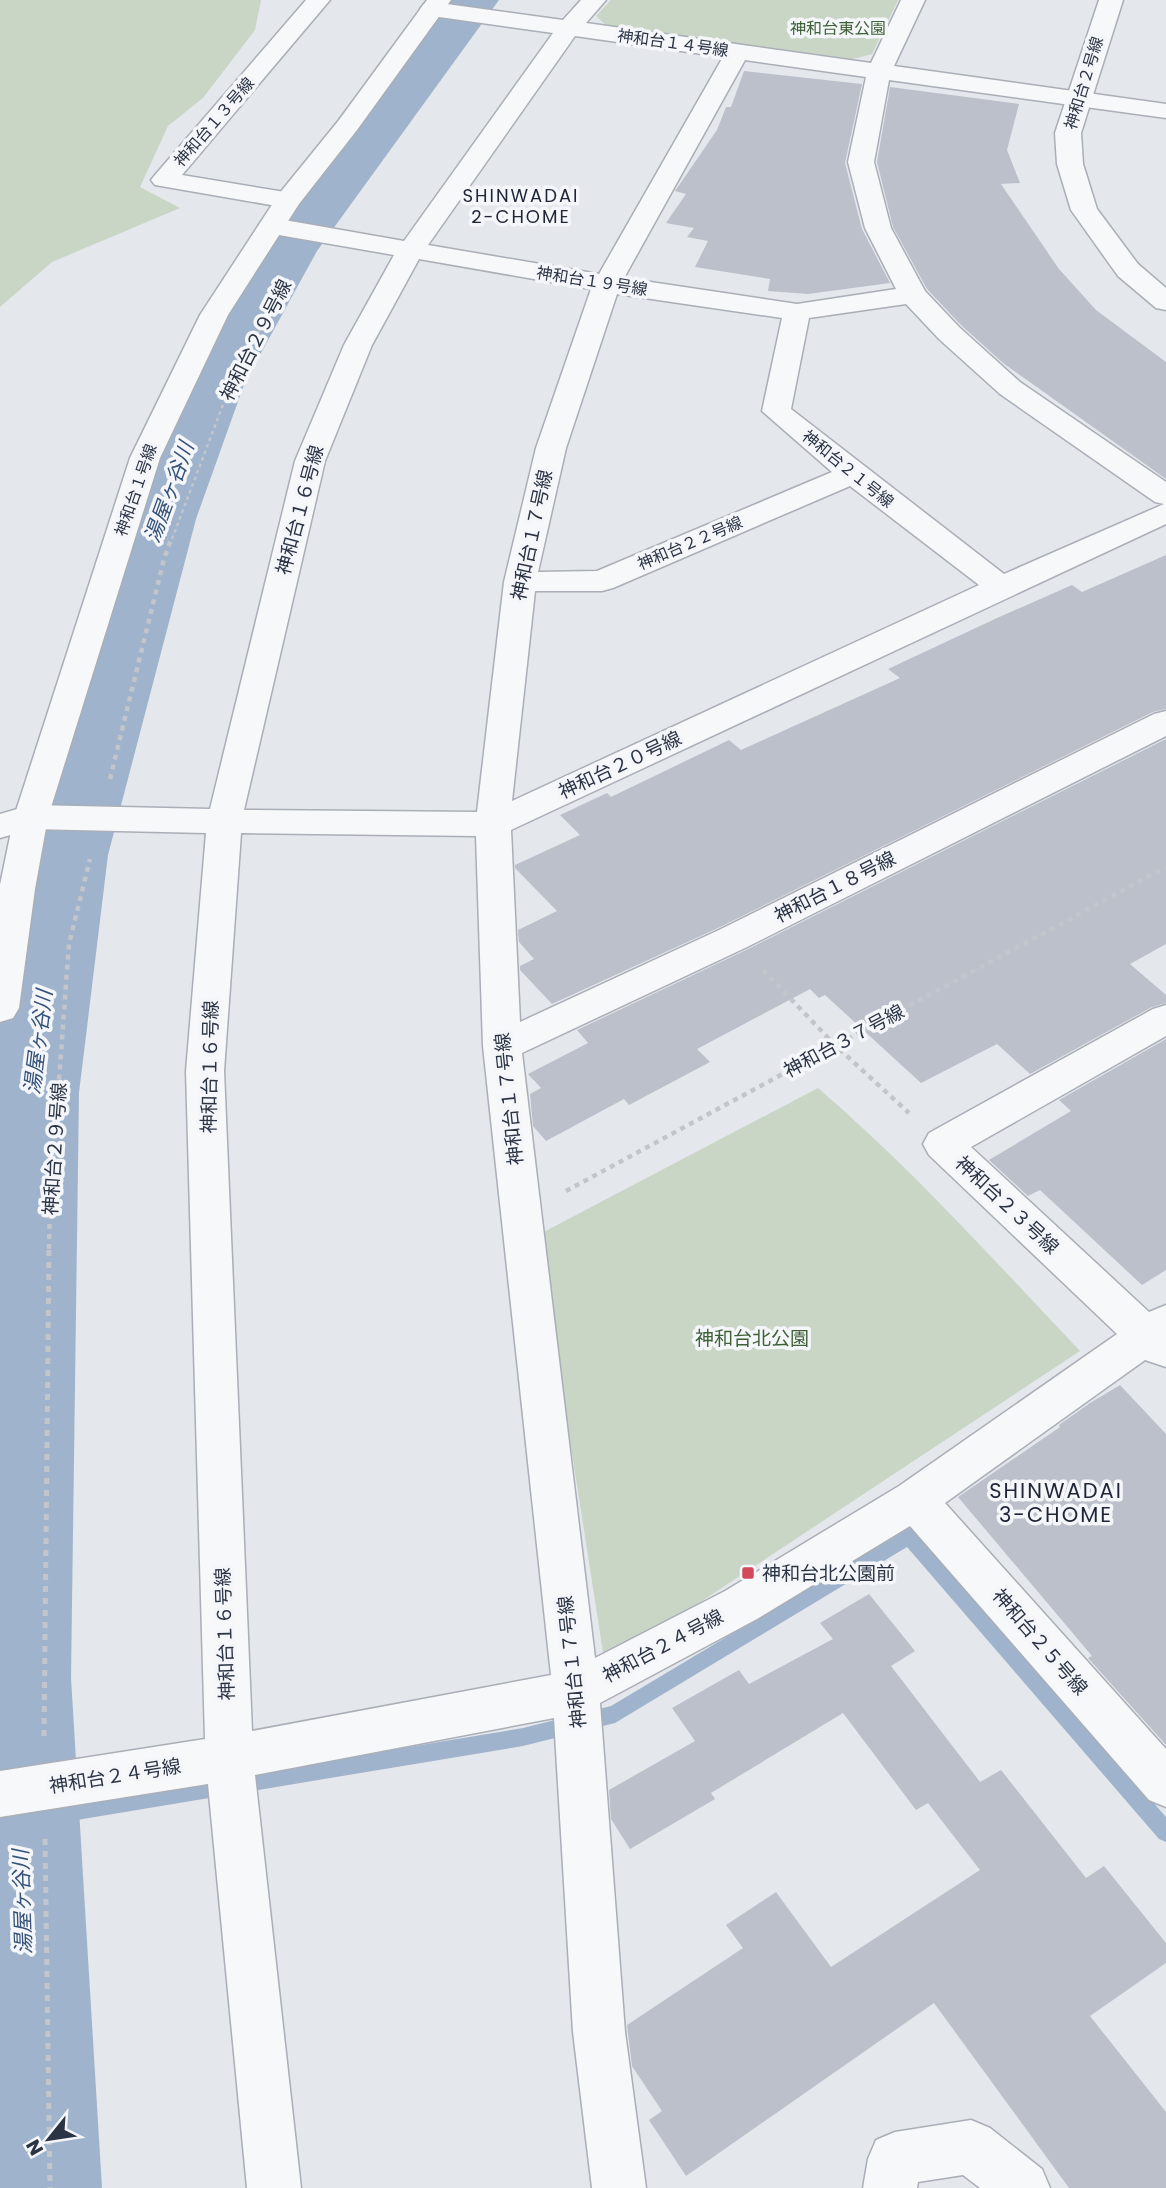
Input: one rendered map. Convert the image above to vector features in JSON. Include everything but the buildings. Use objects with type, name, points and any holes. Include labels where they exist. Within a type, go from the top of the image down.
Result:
[{"type":"street","name":"神和台１３号線","points":[[288,200],[164,180],[318,0]]},
{"type":"street","name":"神和台１６号線","points":[[274,2188],[229,1758],[205,1071],[224,822],[310,461],[358,345],[410,251],[569,28],[594,0]]},
{"type":"street","points":[[913,0],[879,71],[867,117],[861,162],[878,228],[913,295],[1010,388],[1166,496]]},
{"type":"street","name":"神和台２号線","points":[[1111,0],[1068,133],[1070,164],[1084,210],[1128,270],[1166,302]]},
{"type":"street","name":"神和台１号線","points":[[0,1008],[17,889],[15,821],[145,458],[214,315],[288,200],[356,115],[435,4]]},
{"type":"street","name":"神和台１４号線","points":[[435,4],[468,15],[1166,111]]},
{"type":"street","name":"神和台１７号線","points":[[619,2188],[599,2032],[576,1692],[502,1046],[494,824],[506,690],[520,582],[551,448],[607,284],[737,53]]},
{"type":"street","name":"神和台１９号線","points":[[273,226],[607,284],[797,312],[913,295]]},
{"type":"street","name":"神和台２１号線","points":[[797,312],[776,411],[853,474],[1001,587]]},
{"type":"street","name":"神和台２２号線","points":[[520,582],[602,581],[853,474]]},
{"type":"street","name":"神和台２０号線","points":[[15,821],[494,824],[1001,587],[1166,513]]},
{"type":"street","name":"神和台１８号線","points":[[502,1046],[732,939],[1166,722]]},
{"type":"street","name":"神和台２３号線","points":[[1159,1337],[943,1144],[1166,1019]]},
{"type":"street","name":"神和台２４号線","points":[[24,1791],[229,1758],[576,1692],[741,1605],[915,1500],[1159,1337]]},
{"type":"street","name":"神和台２５号線","points":[[915,1500],[1166,1784]]},
{"type":"street","points":[[890,2188],[895,2160],[971,2147],[1023,2188]]},
{"type":"path","name":"神和台２９号線","points":[[50,2188],[24,1791],[50,1203],[69,944],[164,559],[232,381],[312,233]]},
{"type":"path","name":"神和台３７号線","points":[[522,1214],[1166,867]]},
{"type":"path","points":[[732,939],[836,1046],[943,1144]]},
{"type":"green space","points":[[0,0],[261,0],[255,30],[203,98],[168,126],[140,187],[180,208],[52,262],[0,307]]},
{"type":"green space","name":"神和台東公園","points":[[611,0],[898,0],[872,54],[853,59],[608,27],[596,16]]},
{"type":"green space","name":"神和台北公園","points":[[818,1088],[920,1183],[1080,1351],[605,1665],[538,1235]]},
{"type":"waterway","name":"湯屋ヶ谷川","points":[[34,2188],[12,1678],[30,1093],[63,855],[157,519],[209,382],[285,248],[469,0]]},
{"type":"waterway","points":[[19,1839],[75,1811],[523,1737],[615,1714],[909,1536],[1166,1832]]},
{"type":"place","name":"神和台北公園前","points":[[748,1573]]},
{"type":"district","name":"SHINWADAI 2-CHOME","points":[[521,206]]},
{"type":"district","name":"SHINWADAI 3-CHOME","points":[[1056,1502]]}]
